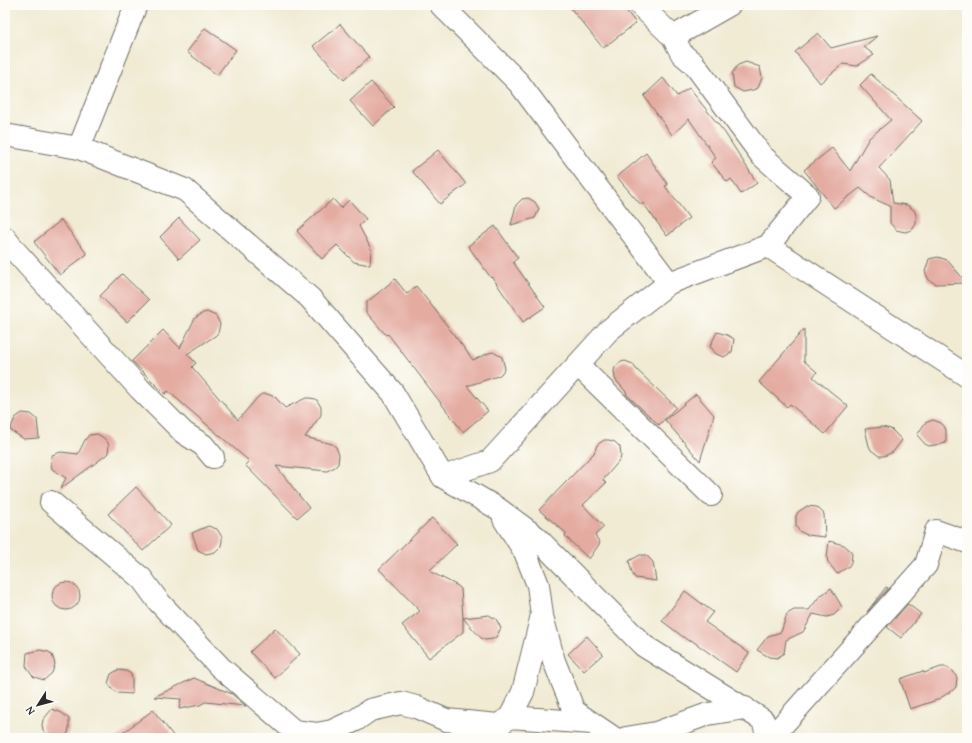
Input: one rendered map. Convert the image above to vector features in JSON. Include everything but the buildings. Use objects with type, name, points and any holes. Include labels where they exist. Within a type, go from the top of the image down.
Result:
[{"type":"street","points":[[79,148],[136,5]]},
{"type":"street","points":[[441,5],[519,84],[669,283]]},
{"type":"street","points":[[443,476],[490,462],[609,330],[669,283],[768,246],[808,196],[762,156],[694,64],[682,54],[673,37],[640,5]]},
{"type":"street","points":[[673,37],[729,5]]},
{"type":"street","points":[[5,135],[79,148],[185,190],[310,298],[393,393],[443,476],[497,508],[535,536],[644,646],[763,720],[768,738]]},
{"type":"street","points":[[5,238],[15,251],[140,389],[184,433],[203,446],[213,457]]},
{"type":"street","points":[[768,246],[967,376]]},
{"type":"street","points":[[578,364],[711,495]]},
{"type":"street","points":[[50,502],[142,579],[158,601],[220,667],[294,731],[317,734],[332,731],[356,720],[370,710],[401,703],[416,707],[446,720],[592,723]]},
{"type":"street","points":[[497,508],[525,552],[538,585],[542,615],[554,661],[574,711],[614,738]]},
{"type":"street","points":[[771,738],[926,565],[936,531],[967,542]]},
{"type":"street","points":[[480,738],[504,721],[523,692],[542,615]]},
{"type":"street","points":[[626,738],[656,733],[708,714],[745,708]]}]
